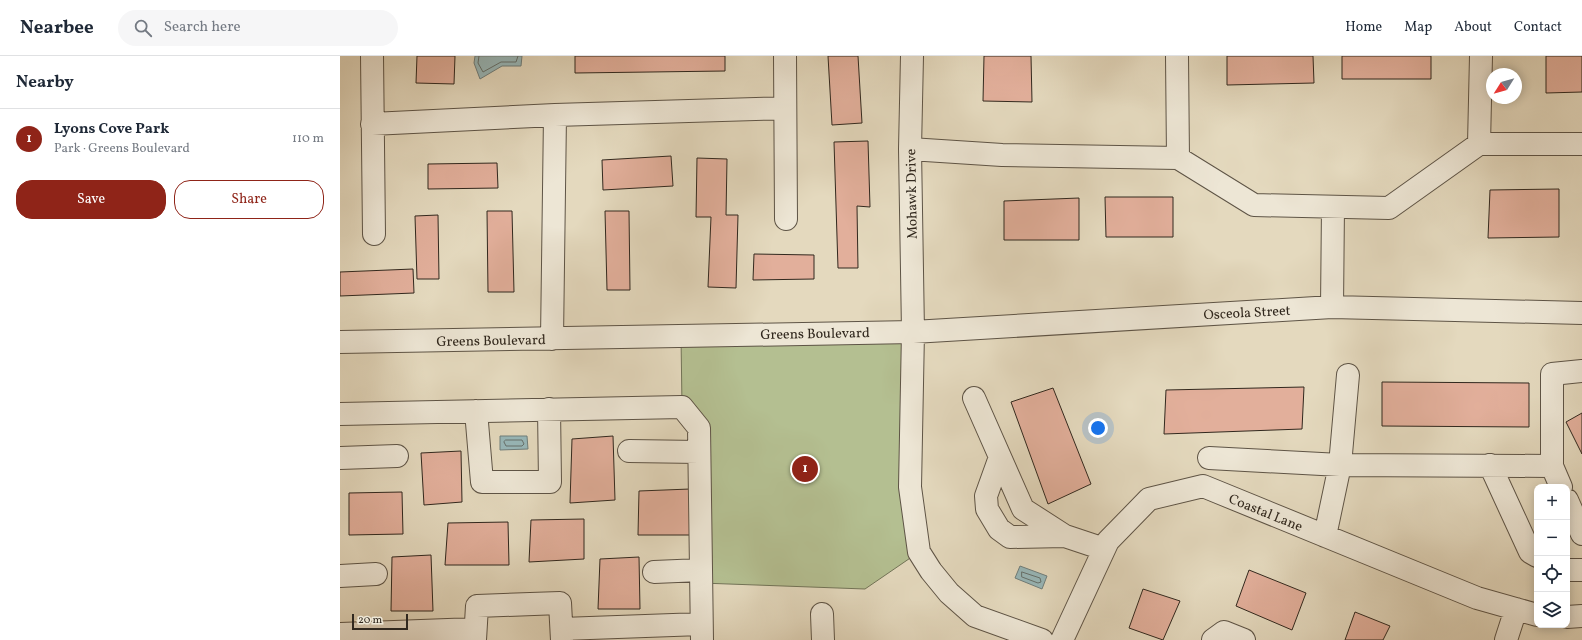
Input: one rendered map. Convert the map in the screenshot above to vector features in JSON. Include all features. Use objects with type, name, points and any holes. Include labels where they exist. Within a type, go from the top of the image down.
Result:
[{"type":"street","points":[[372,56],[374,234]]},
{"type":"street","points":[[785,56],[786,219]]},
{"type":"street","name":"Mohawk Drive","points":[[912,56],[910,149],[913,332]]},
{"type":"street","points":[[1177,56],[1178,158]]},
{"type":"street","points":[[1479,144],[1481,56]]},
{"type":"street","points":[[372,124],[555,115],[785,108]]},
{"type":"street","points":[[552,339],[555,115]]},
{"type":"street","points":[[910,149],[1002,155],[1178,158],[1254,205],[1389,208],[1479,144],[1582,144]]},
{"type":"street","points":[[1332,307],[1333,207]]},
{"type":"street","name":"Osceola Street","points":[[913,332],[1332,307],[1582,313]]},
{"type":"street","points":[[913,332],[910,487],[919,552],[931,571],[949,593],[975,616],[1042,640]]},
{"type":"street","name":"Greens Boulevard","points":[[340,342],[913,332]]},
{"type":"street","points":[[1560,484],[1552,466],[1552,374],[1582,371]]},
{"type":"street","points":[[1325,536],[1340,465],[1348,375]]},
{"type":"street","points":[[974,398],[1023,509],[1065,536],[1104,549]]},
{"type":"street","points":[[340,414],[682,407],[699,428],[701,570],[701,632],[562,635],[560,603],[477,606],[475,635],[340,634]]},
{"type":"street","points":[[476,411],[482,482],[550,482],[549,409]]},
{"type":"street","points":[[629,451],[699,452]]},
{"type":"street","points":[[340,458],[397,456]]},
{"type":"street","points":[[1000,457],[986,496],[987,509],[1000,529],[1010,537],[1065,536]]},
{"type":"street","points":[[1209,458],[1340,465],[1552,466]]},
{"type":"street","points":[[1490,465],[1530,552],[1534,554]]},
{"type":"street","name":"Coastal Lane","points":[[1062,640],[1108,541],[1149,499],[1203,486],[1476,598],[1534,614]]},
{"type":"street","points":[[1570,507],[1582,534]]},
{"type":"street","points":[[654,572],[701,570]]},
{"type":"street","points":[[1570,570],[1582,570]]},
{"type":"street","points":[[340,576],[376,574]]},
{"type":"street","points":[[1506,640],[1516,609]]},
{"type":"street","points":[[822,614],[823,640]]},
{"type":"street","points":[[1570,617],[1582,616]]},
{"type":"street","points":[[1213,640],[1224,632],[1244,640]]},
{"type":"green space","points":[[913,332],[919,552],[865,589],[701,583],[699,428],[682,407],[681,336]]},
{"type":"water","points":[[475,56],[522,56],[521,66],[502,66],[480,79],[474,63]]},
{"type":"water","points":[[500,436],[527,436],[528,449],[500,450]]},
{"type":"water","points":[[1020,566],[1047,576],[1042,589],[1015,578]]},
{"type":"building","points":[[417,56],[455,56],[454,84],[416,83]]},
{"type":"building","points":[[575,56],[725,56],[725,71],[575,73]]},
{"type":"building","points":[[828,56],[858,56],[862,123],[832,125]]},
{"type":"building","points":[[984,56],[1031,56],[1032,102],[983,101]]},
{"type":"building","points":[[1227,56],[1313,56],[1314,83],[1227,85]]},
{"type":"building","points":[[1342,56],[1431,56],[1431,79],[1342,79]]},
{"type":"building","points":[[1546,56],[1582,56],[1582,92],[1546,93]]},
{"type":"building","points":[[868,141],[870,207],[857,206],[858,268],[838,268],[834,142]]},
{"type":"building","points":[[671,156],[673,186],[603,190],[602,160]]},
{"type":"building","points":[[697,158],[727,159],[726,215],[738,215],[736,288],[708,287],[711,217],[696,217]]},
{"type":"building","points":[[497,163],[498,188],[428,189],[428,164]]},
{"type":"building","points":[[1559,189],[1559,237],[1488,238],[1490,190]]},
{"type":"building","points":[[1105,197],[1173,197],[1173,237],[1106,237]]},
{"type":"building","points":[[1079,198],[1079,240],[1004,240],[1004,201]]},
{"type":"building","points":[[487,211],[512,211],[514,292],[488,292]]},
{"type":"building","points":[[605,211],[629,211],[630,290],[607,290]]},
{"type":"building","points":[[438,215],[439,279],[417,279],[415,216]]},
{"type":"building","points":[[754,254],[814,255],[814,279],[753,280]]},
{"type":"building","points":[[413,269],[414,293],[340,296],[340,272]]},
{"type":"building","points":[[1382,382],[1529,383],[1529,427],[1382,426]]},
{"type":"building","points":[[1304,387],[1302,429],[1164,434],[1166,390]]},
{"type":"building","points":[[1053,388],[1091,484],[1048,504],[1011,402]]},
{"type":"building","points":[[1582,413],[1582,454],[1566,422]]},
{"type":"building","points":[[613,436],[615,500],[570,503],[572,439]]},
{"type":"building","points":[[461,451],[462,502],[424,505],[421,453]]},
{"type":"building","points":[[690,489],[690,535],[638,535],[639,491]]},
{"type":"building","points":[[402,492],[403,534],[349,535],[349,493]]},
{"type":"building","points":[[584,519],[584,559],[529,562],[531,520]]},
{"type":"building","points":[[508,522],[509,565],[445,565],[448,523]]},
{"type":"building","points":[[431,555],[433,611],[391,611],[392,557]]},
{"type":"building","points":[[639,557],[640,609],[598,609],[600,559]]},
{"type":"building","points":[[1249,570],[1306,593],[1292,630],[1236,606]]},
{"type":"building","points":[[1143,589],[1180,601],[1163,640],[1129,628]]},
{"type":"building","points":[[1355,612],[1390,626],[1383,640],[1345,640]]},
{"type":"place","name":"Lyons Cove Park","points":[[805,469]]}]
